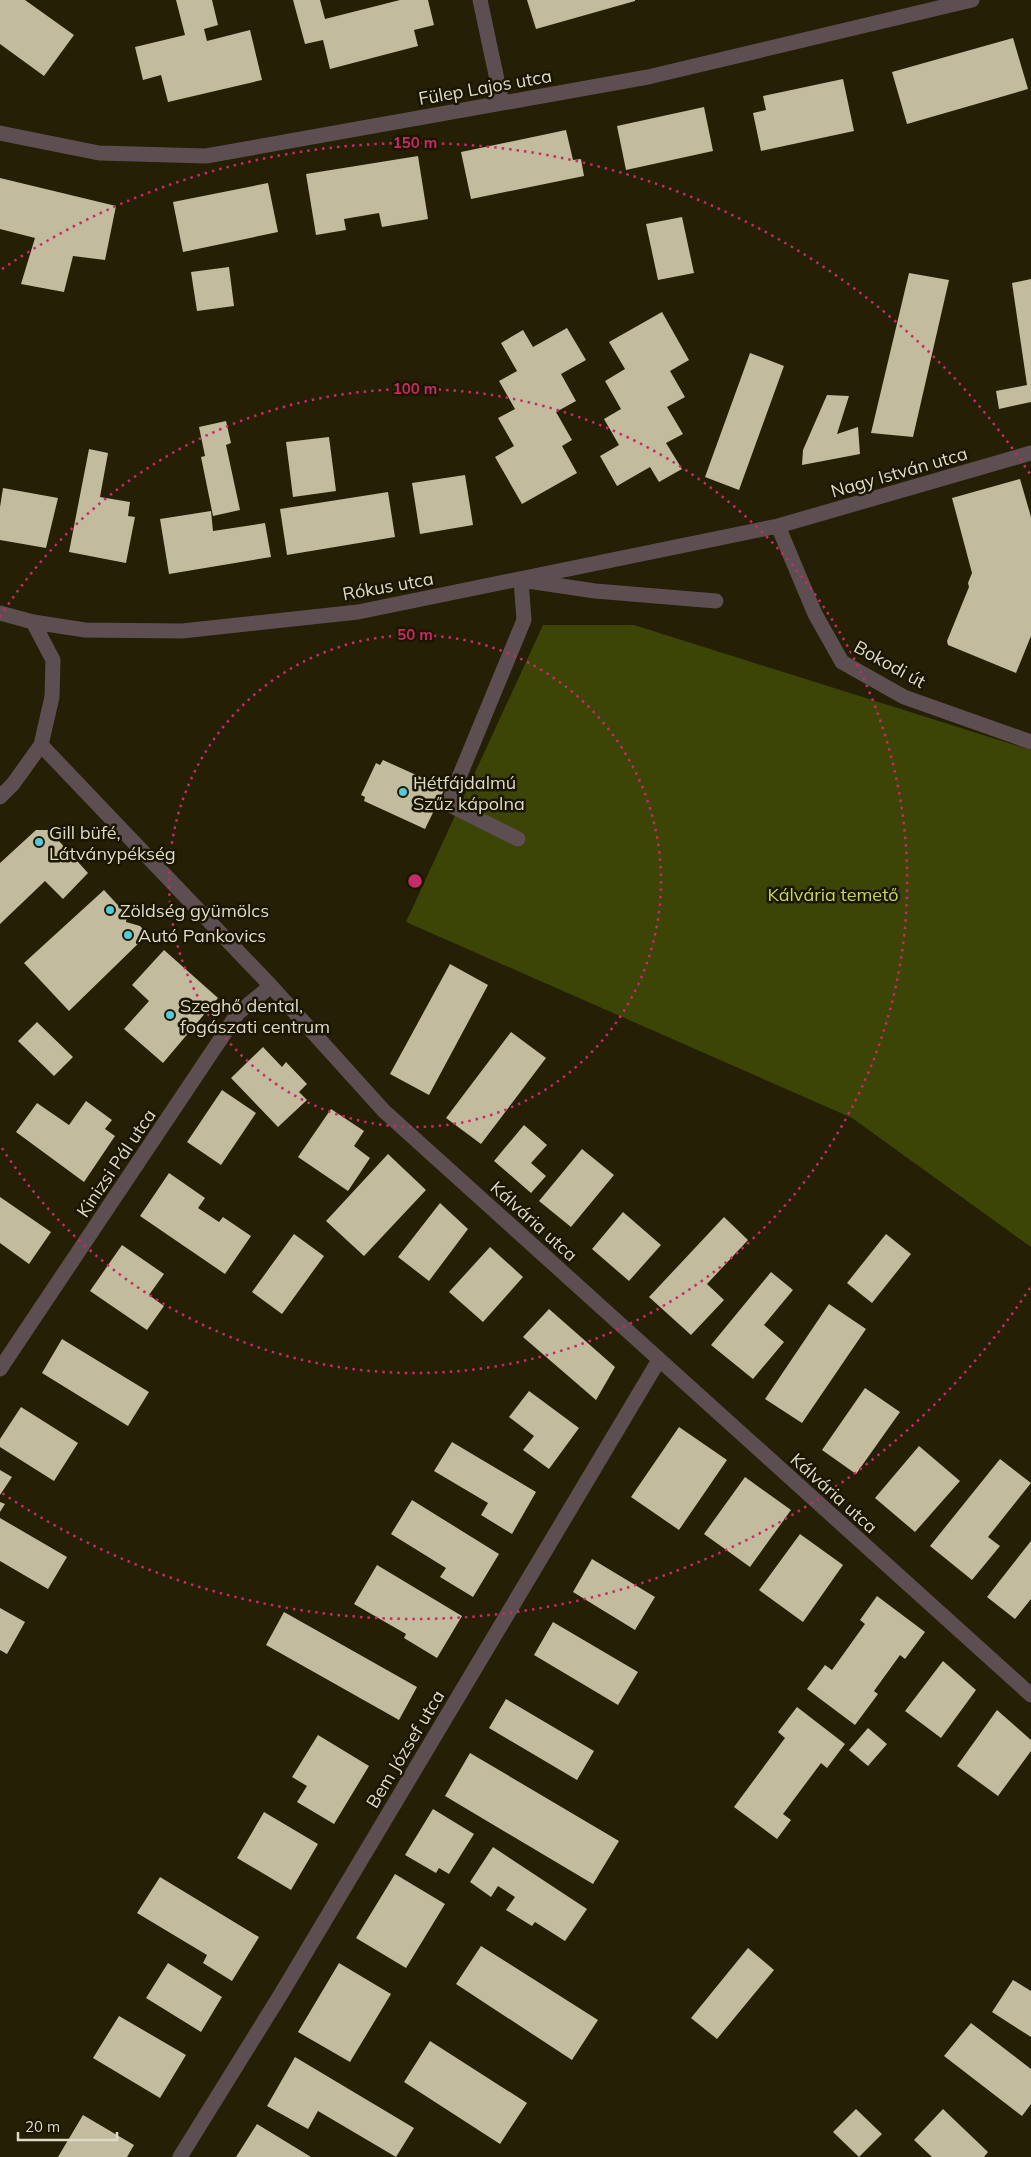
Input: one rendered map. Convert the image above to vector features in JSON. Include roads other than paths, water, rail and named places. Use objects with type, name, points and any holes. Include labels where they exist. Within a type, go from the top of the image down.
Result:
[{"type":"street","points":[[480,0],[502,103]]},
{"type":"street","name":"Fülep Lajos utca","points":[[0,133],[98,153],[206,156],[648,77],[972,0]]},
{"type":"street","name":"Nagy István utca","points":[[778,526],[1031,453]]},
{"type":"street","name":"Rókus utca","points":[[0,613],[34,622],[85,630],[182,631],[358,612],[778,526]]},
{"type":"street","name":"Bokodi út","points":[[778,526],[815,614],[842,662],[904,697],[1031,742]]},
{"type":"street","points":[[518,839],[448,804],[524,620],[521,580],[595,591],[716,600]]},
{"type":"street","points":[[0,797],[13,784],[41,745],[52,697],[53,660],[34,622]]},
{"type":"street","name":"Kálvária utca","points":[[41,745],[271,986],[384,1111],[1031,1695]]},
{"type":"street","name":"Kinizsi Pál utca","points":[[0,1369],[238,1013],[271,986]]},
{"type":"street","name":"Bem József utca","points":[[180,2157],[281,1994],[659,1360]]},
{"type":"place","name":"Hétfájdalmú Szűz kápolna","points":[[403,792]]},
{"type":"place","name":"Gill büfé, Látványpékség","points":[[39,842]]},
{"type":"place","name":"Zöldség gyümölcs","points":[[110,910]]},
{"type":"place","name":"Autó Pankovics","points":[[128,935]]},
{"type":"place","name":"Szeghő dental, fogászati centrum","points":[[170,1015]]},
{"type":"park label","name":"Kálvária temető","points":[[833,894]]}]
